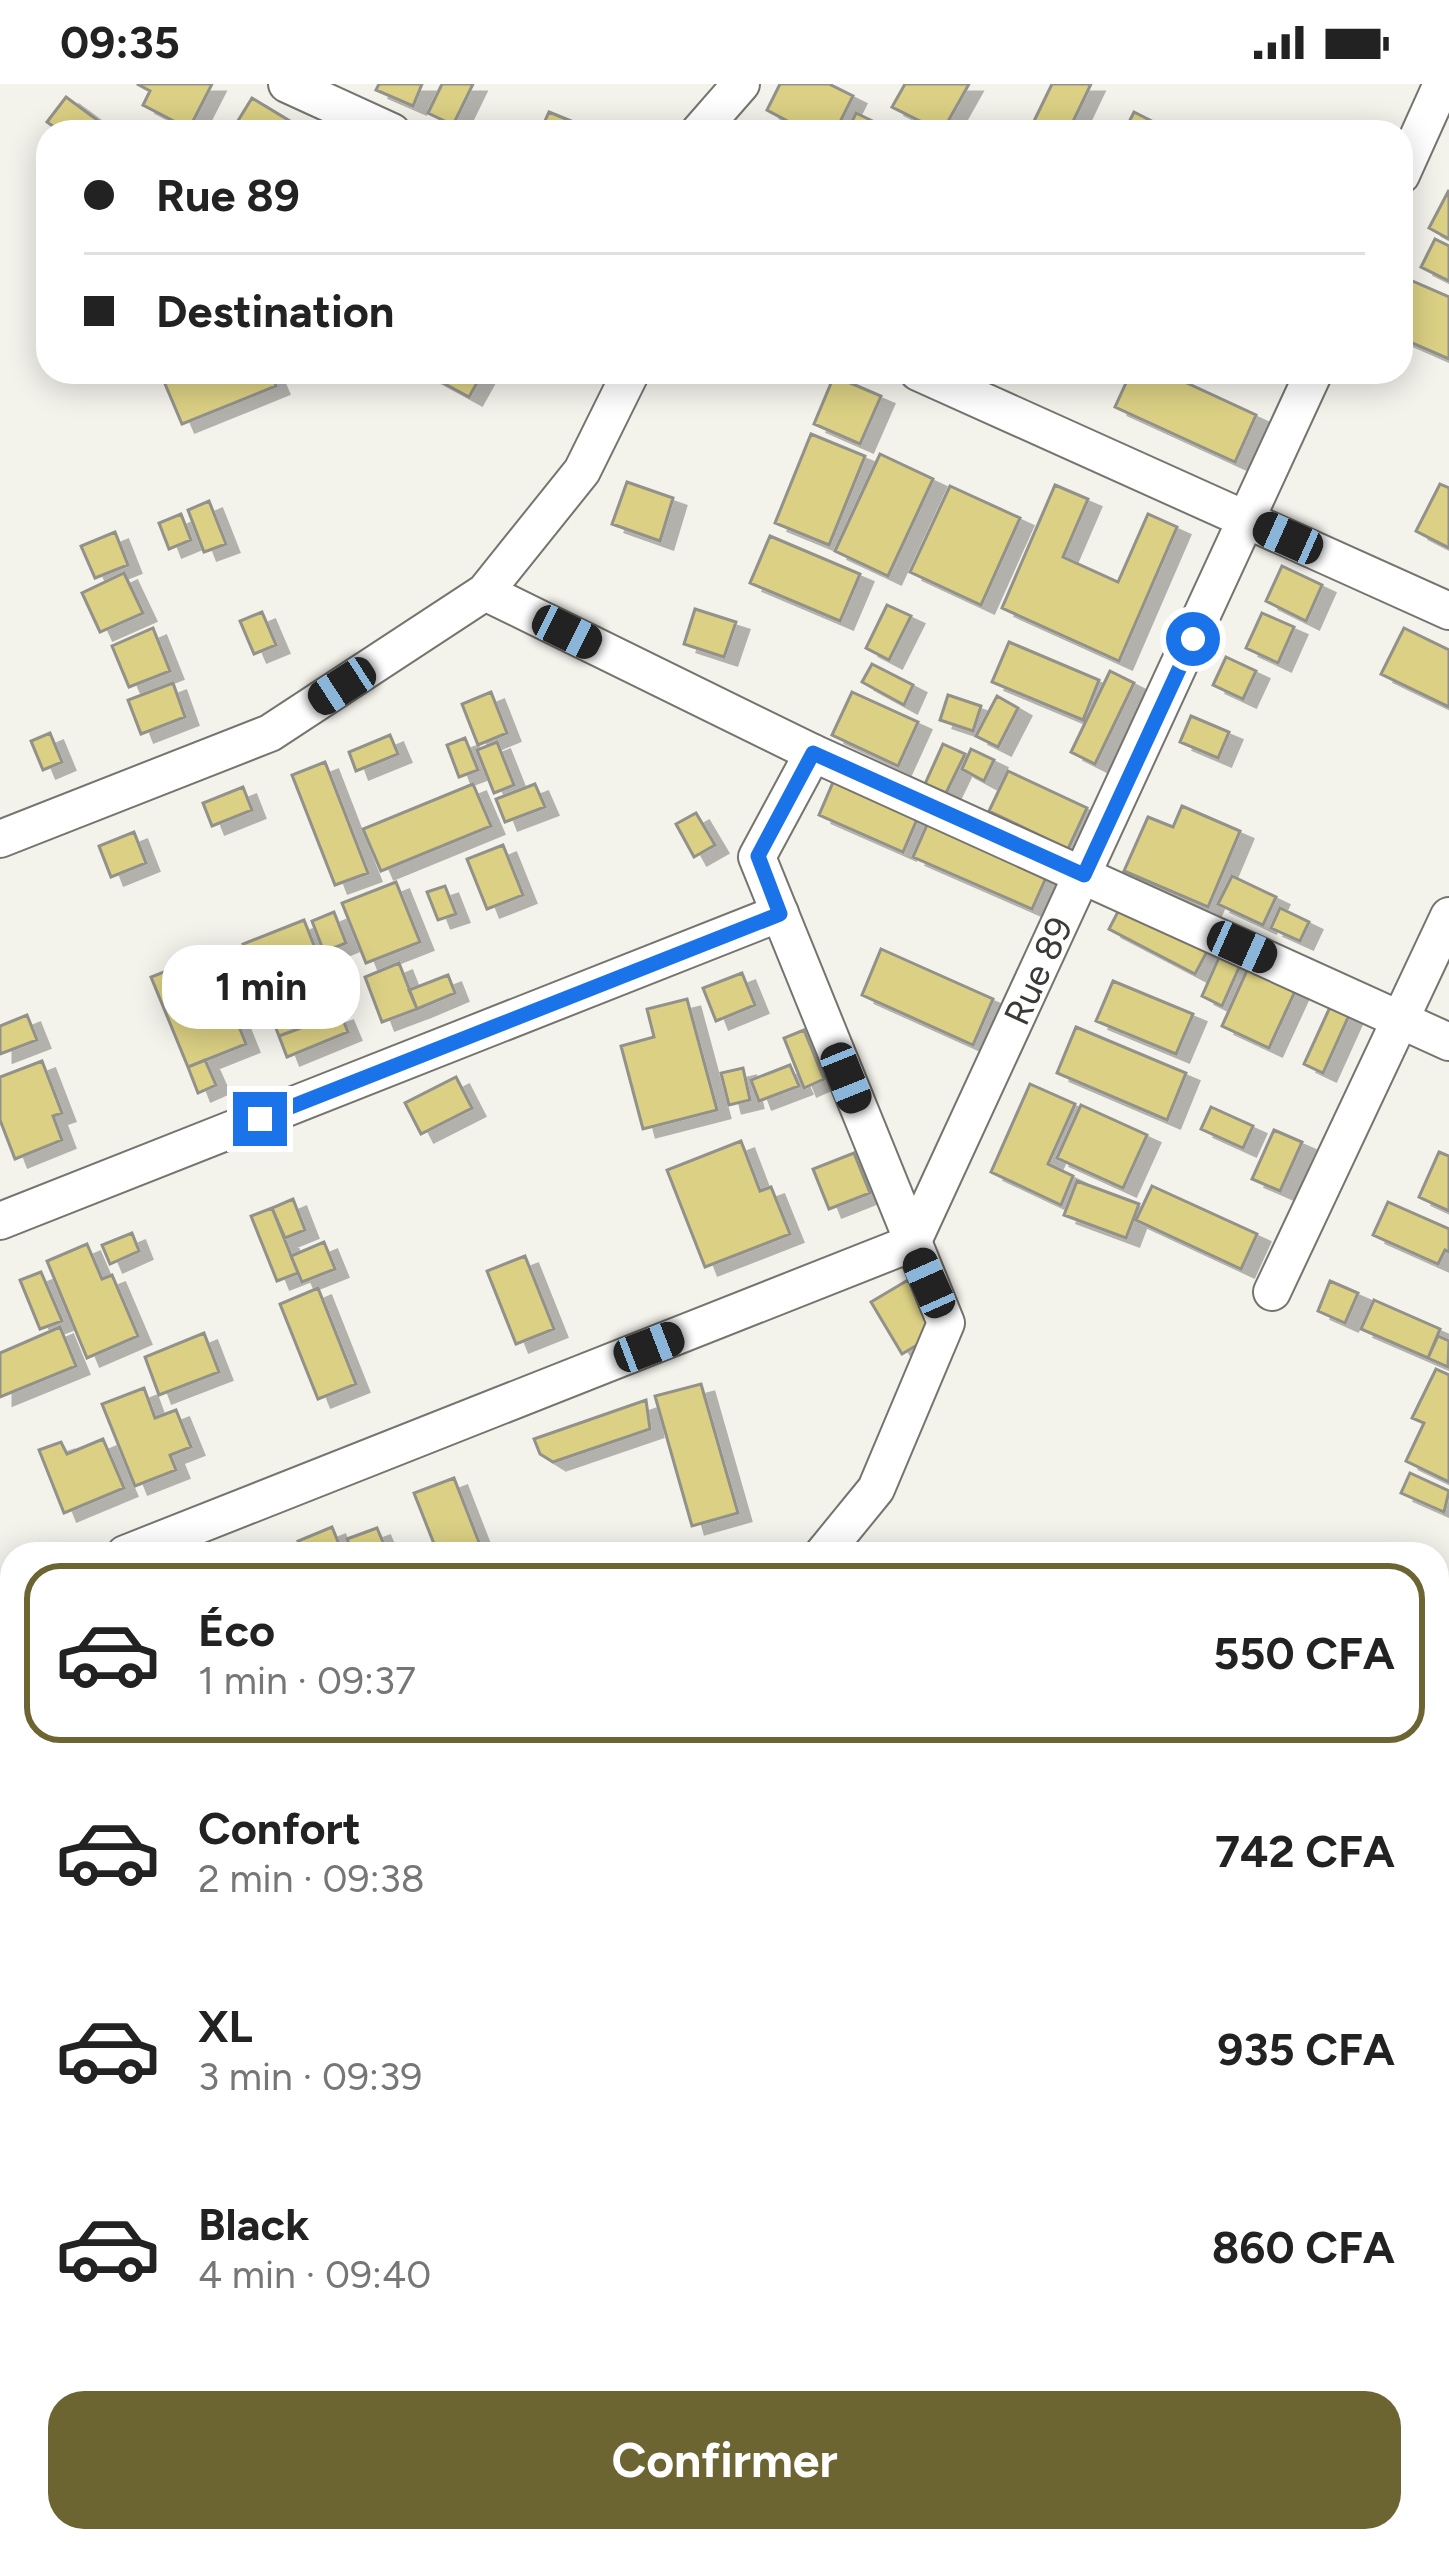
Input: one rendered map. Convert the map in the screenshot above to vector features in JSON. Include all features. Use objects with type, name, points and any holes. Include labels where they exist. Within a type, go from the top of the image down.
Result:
[{"type":"street","points":[[287,84],[366,120]]},
{"type":"street","points":[[710,120],[741,84]]},
{"type":"street","points":[[1413,148],[1439,88]]},
{"type":"street","points":[[0,839],[270,733],[485,592],[582,471],[625,384]]},
{"type":"street","points":[[945,384],[1449,611]]},
{"type":"street","name":"Rue 89","points":[[911,1243],[1309,384]]},
{"type":"street","points":[[485,592],[813,753],[1449,1042]]},
{"type":"street","points":[[813,753],[758,856],[946,1323],[876,1489],[833,1542]]},
{"type":"street","points":[[0,1221],[780,914]]},
{"type":"street","points":[[1272,1292],[1449,916]]},
{"type":"street","points":[[155,1542],[911,1243]]},
{"type":"building","points":[[137,84],[212,84],[194,120],[172,120],[143,105],[150,91]]},
{"type":"building","points":[[379,84],[422,84],[413,106],[376,90]]},
{"type":"building","points":[[442,84],[473,84],[455,120],[428,113]]},
{"type":"building","points":[[780,84],[829,84],[853,96],[841,120],[786,120],[767,110]]},
{"type":"building","points":[[905,84],[969,84],[949,120],[918,120],[892,107]]},
{"type":"building","points":[[1052,84],[1091,84],[1074,120],[1034,120]]},
{"type":"building","points":[[66,97],[97,120],[49,120]]},
{"type":"building","points":[[252,98],[288,120],[238,120]]},
{"type":"building","points":[[549,112],[569,120],[545,120]]},
{"type":"building","points":[[1449,190],[1449,239],[1429,228]]},
{"type":"building","points":[[1435,239],[1449,246],[1449,281],[1421,267]]},
{"type":"building","points":[[1413,281],[1449,297],[1449,359],[1413,343]]},
{"type":"building","points":[[165,384],[276,386],[182,424]]},
{"type":"building","points":[[445,384],[476,384],[469,397]]},
{"type":"building","points":[[831,384],[853,384],[881,396],[860,444],[814,424]]},
{"type":"building","points":[[1126,384],[1189,384],[1256,415],[1235,462],[1115,407]]},
{"type":"building","points":[[811,434],[865,456],[829,545],[775,523]]},
{"type":"building","points":[[880,454],[933,479],[888,576],[835,551]]},
{"type":"building","points":[[627,482],[673,498],[660,541],[612,524]]},
{"type":"building","points":[[1440,484],[1449,488],[1449,548],[1416,531]]},
{"type":"building","points":[[1055,485],[1088,499],[1063,557],[1118,582],[1148,514],[1177,527],[1119,661],[1002,608]]},
{"type":"building","points":[[950,486],[1020,518],[981,605],[910,572]]},
{"type":"building","points":[[209,501],[226,544],[204,552],[188,510]]},
{"type":"building","points":[[181,514],[191,540],[169,549],[159,523]]},
{"type":"building","points":[[115,532],[128,565],[95,578],[81,546]]},
{"type":"building","points":[[770,536],[860,574],[840,621],[750,583]]},
{"type":"building","points":[[1282,566],[1322,585],[1306,621],[1266,601]]},
{"type":"building","points":[[124,573],[143,613],[100,632],[82,593]]},
{"type":"building","points":[[887,605],[911,616],[889,660],[866,648]]},
{"type":"building","points":[[695,609],[736,622],[724,657],[684,644]]},
{"type":"building","points":[[262,612],[276,645],[254,654],[240,621]]},
{"type":"building","points":[[1262,613],[1294,627],[1278,663],[1246,648]]},
{"type":"building","points":[[153,628],[170,671],[129,687],[112,646]]},
{"type":"building","points":[[1404,628],[1449,650],[1449,707],[1381,674]]},
{"type":"building","points":[[1009,642],[1099,680],[1083,720],[992,682]]},
{"type":"building","points":[[1226,657],[1256,671],[1243,699],[1213,685]]},
{"type":"building","points":[[872,664],[913,685],[904,705],[862,682]]},
{"type":"building","points":[[1110,671],[1134,683],[1095,764],[1071,752]]},
{"type":"building","points":[[173,683],[185,717],[141,734],[128,700]]},
{"type":"building","points":[[491,692],[507,733],[478,745],[462,704]]},
{"type":"building","points":[[852,692],[918,722],[898,766],[832,735]]},
{"type":"building","points":[[948,695],[981,706],[973,731],[940,720]]},
{"type":"building","points":[[997,696],[1018,708],[998,747],[976,736]]},
{"type":"building","points":[[1191,716],[1229,732],[1218,758],[1180,742]]},
{"type":"building","points":[[50,733],[62,762],[43,770],[31,741]]},
{"type":"building","points":[[390,735],[398,754],[356,771],[349,752]]},
{"type":"building","points":[[465,738],[478,770],[459,777],[447,745]]},
{"type":"building","points":[[497,742],[514,785],[494,793],[477,750]]},
{"type":"building","points":[[943,744],[965,754],[946,793],[925,784]]},
{"type":"building","points":[[971,749],[994,760],[984,781],[962,769]]},
{"type":"building","points":[[325,762],[368,873],[335,885],[292,775]]},
{"type":"building","points":[[1008,771],[1087,808],[1068,849],[989,811]]},
{"type":"building","points":[[834,780],[918,817],[903,852],[819,815]]},
{"type":"building","points":[[473,784],[491,826],[381,871],[363,829]]},
{"type":"building","points":[[535,784],[545,807],[505,822],[496,799]]},
{"type":"building","points":[[243,787],[252,810],[212,826],[203,803]]},
{"type":"building","points":[[1182,806],[1240,831],[1208,907],[1124,871],[1148,817],[1173,827]]},
{"type":"building","points":[[696,813],[715,845],[694,857],[676,824]]},
{"type":"building","points":[[930,818],[1049,871],[1032,909],[913,857]]},
{"type":"building","points":[[134,832],[146,863],[111,877],[99,846]]},
{"type":"building","points":[[503,845],[523,895],[487,909],[467,859]]},
{"type":"building","points":[[1232,876],[1276,897],[1263,925],[1218,904]]},
{"type":"building","points":[[396,882],[420,942],[366,963],[342,903]]},
{"type":"building","points":[[445,886],[456,914],[438,920],[427,892]]},
{"type":"building","points":[[1124,900],[1210,946],[1195,974],[1109,929]]},
{"type":"building","points":[[1280,908],[1309,922],[1300,941],[1271,928]]},
{"type":"building","points":[[334,912],[346,943],[324,952],[312,921]]},
{"type":"building","points":[[304,920],[332,991],[290,1008],[298,1029],[279,1036],[243,944]]},
{"type":"building","points":[[881,949],[993,999],[973,1045],[862,995]]},
{"type":"building","points":[[1221,953],[1241,963],[1222,1006],[1202,996]]},
{"type":"building","points":[[210,954],[246,1044],[188,1067],[151,977]]},
{"type":"building","points":[[399,963],[417,1009],[382,1022],[365,977]]},
{"type":"building","points":[[1249,966],[1297,987],[1269,1048],[1222,1026]]},
{"type":"building","points":[[742,973],[755,1005],[716,1021],[703,988]]},
{"type":"building","points":[[448,975],[455,993],[417,1009],[409,990]]},
{"type":"building","points":[[1113,981],[1193,1014],[1176,1054],[1096,1021]]},
{"type":"building","points":[[1336,994],[1355,1002],[1323,1073],[1304,1064]]},
{"type":"building","points":[[687,999],[717,1110],[643,1129],[621,1046],[654,1037],[647,1009]]},
{"type":"building","points":[[340,1013],[348,1032],[287,1057],[279,1036]]},
{"type":"building","points":[[27,1015],[37,1040],[0,1054],[0,1026]]},
{"type":"building","points":[[1076,1027],[1186,1073],[1167,1120],[1057,1073]]},
{"type":"building","points":[[804,1030],[824,1079],[804,1088],[784,1038]]},
{"type":"building","points":[[205,1060],[216,1085],[198,1093],[188,1067]]},
{"type":"building","points":[[42,1061],[62,1113],[53,1116],[62,1140],[15,1159],[0,1120],[0,1077]]},
{"type":"building","points":[[790,1065],[799,1086],[759,1101],[751,1080]]},
{"type":"building","points":[[743,1068],[750,1100],[729,1105],[721,1073]]},
{"type":"building","points":[[456,1077],[472,1108],[421,1134],[405,1103]]},
{"type":"building","points":[[1030,1084],[1075,1104],[1048,1164],[1073,1176],[1061,1205],[991,1172]]},
{"type":"building","points":[[1081,1105],[1147,1135],[1123,1188],[1057,1158]]},
{"type":"building","points":[[1211,1107],[1253,1126],[1243,1148],[1201,1129]]},
{"type":"building","points":[[1274,1130],[1302,1142],[1280,1191],[1252,1179]]},
{"type":"building","points":[[741,1141],[760,1191],[771,1187],[790,1234],[705,1267],[667,1170]]},
{"type":"building","points":[[1439,1152],[1449,1156],[1449,1211],[1419,1197]]},
{"type":"building","points":[[854,1153],[870,1193],[829,1209],[813,1169]]},
{"type":"building","points":[[1077,1181],[1139,1204],[1126,1238],[1064,1215]]},
{"type":"building","points":[[1152,1186],[1257,1234],[1241,1269],[1136,1220]]},
{"type":"building","points":[[293,1199],[305,1230],[285,1238],[272,1208]]},
{"type":"building","points":[[1388,1202],[1449,1229],[1449,1252],[1445,1250],[1438,1264],[1373,1235]]},
{"type":"building","points":[[272,1208],[298,1273],[277,1281],[251,1216]]},
{"type":"building","points":[[132,1233],[139,1251],[110,1264],[102,1245]]},
{"type":"building","points":[[324,1242],[335,1269],[302,1282],[291,1256]]},
{"type":"building","points":[[87,1244],[102,1279],[112,1275],[138,1336],[87,1358],[47,1261]]},
{"type":"building","points":[[525,1256],[554,1329],[516,1344],[487,1271]]},
{"type":"building","points":[[41,1272],[62,1321],[40,1329],[20,1280]]},
{"type":"building","points":[[908,1280],[939,1332],[902,1354],[871,1302]]},
{"type":"building","points":[[1330,1281],[1358,1293],[1345,1323],[1318,1311]]},
{"type":"building","points":[[318,1288],[356,1384],[318,1399],[280,1304]]},
{"type":"building","points":[[1374,1300],[1440,1329],[1428,1358],[1361,1329]]},
{"type":"building","points":[[60,1327],[76,1366],[0,1397],[0,1353]]},
{"type":"building","points":[[204,1333],[219,1372],[159,1395],[145,1357]]},
{"type":"building","points":[[1438,1336],[1449,1341],[1448,1367],[1428,1358]]},
{"type":"building","points":[[1436,1369],[1449,1375],[1449,1482],[1406,1461],[1424,1423],[1412,1418]]},
{"type":"building","points":[[701,1384],[738,1513],[692,1526],[655,1396]]},
{"type":"building","points":[[144,1388],[155,1418],[176,1410],[191,1447],[170,1455],[176,1470],[135,1486],[102,1404]]},
{"type":"building","points":[[646,1400],[650,1429],[553,1462],[540,1454],[534,1439]]},
{"type":"building","points":[[103,1439],[124,1488],[64,1513],[39,1450],[61,1442],[67,1454]]},
{"type":"building","points":[[1410,1473],[1449,1491],[1444,1512],[1401,1493]]},
{"type":"building","points":[[454,1478],[479,1542],[433,1542],[414,1493]]},
{"type":"building","points":[[332,1527],[338,1542],[298,1542]]},
{"type":"building","points":[[377,1528],[383,1542],[348,1542]]},
{"type":"route","points":[[260,1119],[780,914],[758,856],[813,753],[1084,875],[1193,639]]}]
